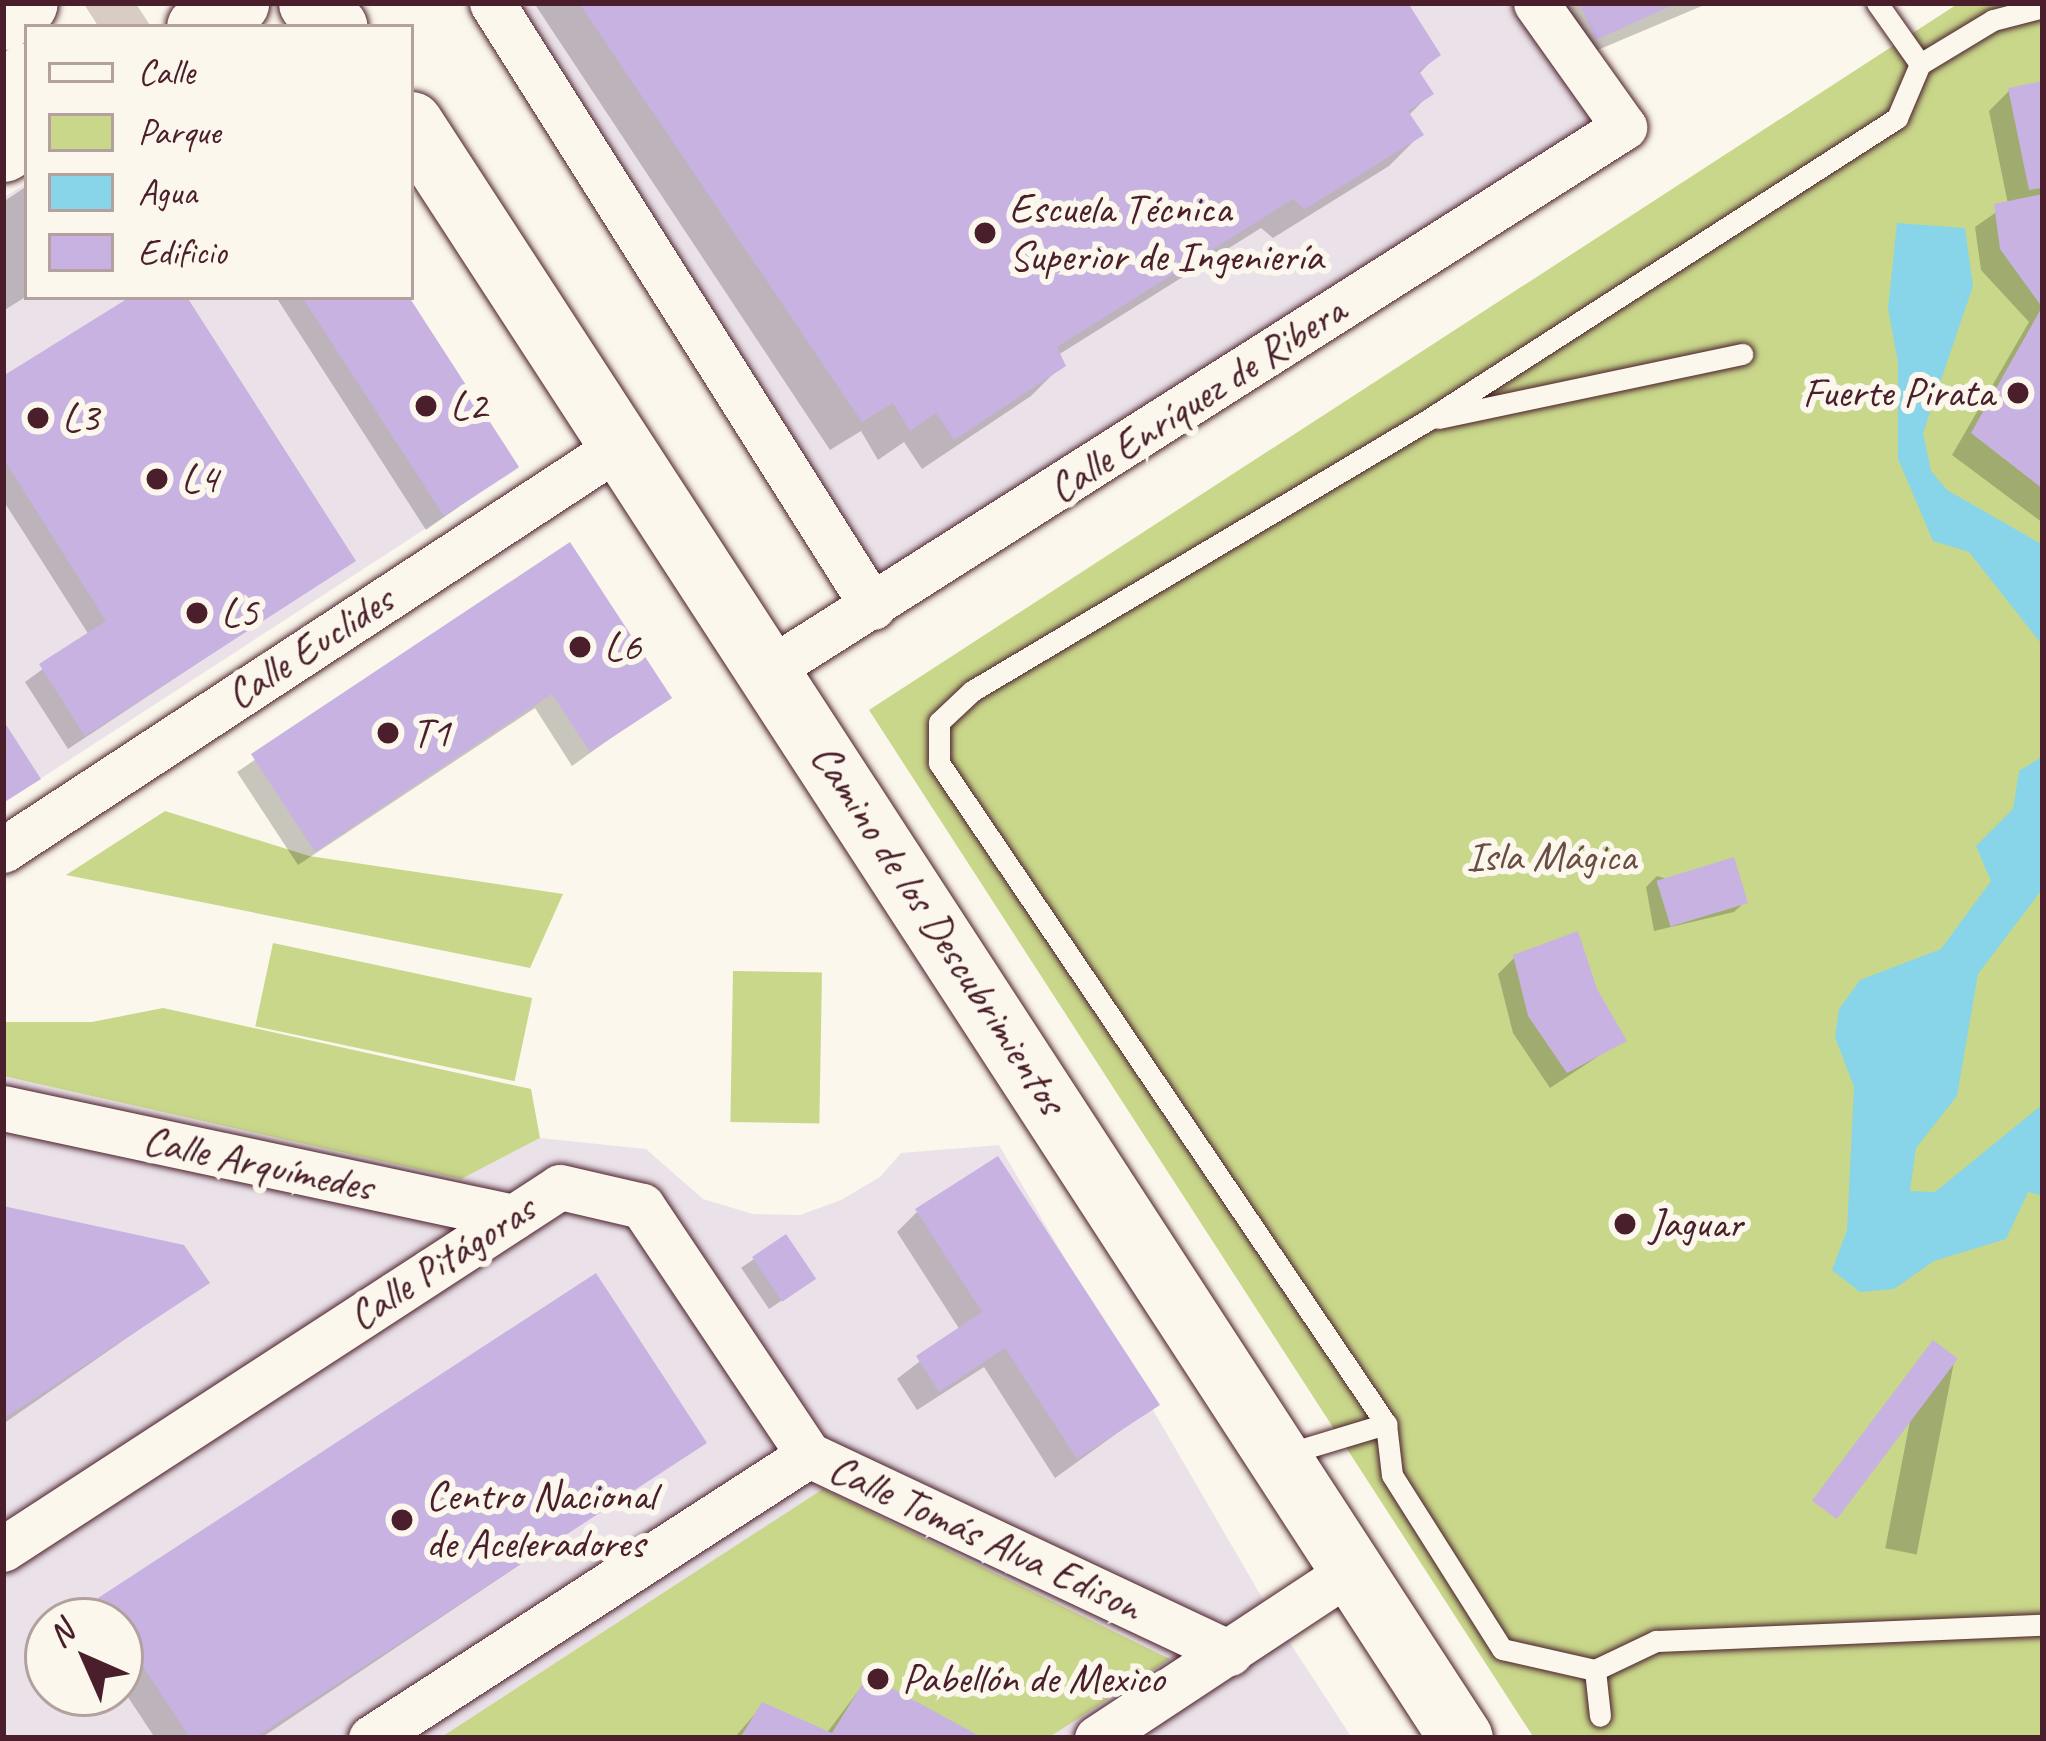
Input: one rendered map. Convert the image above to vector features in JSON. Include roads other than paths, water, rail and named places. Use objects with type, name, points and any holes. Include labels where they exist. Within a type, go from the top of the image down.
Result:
[{"type":"street","points":[[3,18],[26,3]]},
{"type":"street","points":[[203,24],[237,3]]},
{"type":"street","points":[[310,3],[333,24]]},
{"type":"street","points":[[492,3],[873,607]]},
{"type":"street","name":"Calle Enríquez de Ribera","points":[[769,670],[1624,127],[1536,3]]},
{"type":"street","name":"Camino de los Descubrimientos","points":[[414,129],[1461,1738]]},
{"type":"street","name":"Calle Euclides","points":[[3,850],[618,447]]},
{"type":"street","name":"Calle Arquímedes","points":[[3,1108],[513,1217]]},
{"type":"street","name":"Calle Pitágoras","points":[[3,1549],[560,1187],[642,1206],[808,1455]]},
{"type":"street","name":"Calle Tomás Alva Edison","points":[[371,1738],[808,1455],[1230,1653]]},
{"type":"street","points":[[1097,1738],[1352,1569]]},
{"type":"lane","points":[[1877,3],[1920,64]]},
{"type":"lane","points":[[2043,7],[1993,20],[1920,64],[1897,118],[1426,421],[972,691],[939,722],[939,763],[1386,1424],[1392,1475],[1502,1649],[1595,1670],[1656,1641],[2043,1625]]},
{"type":"lane","points":[[1426,421],[1742,354]]},
{"type":"lane","points":[[1280,1456],[1386,1424]]},
{"type":"lane","points":[[1595,1670],[1600,1716]]},
{"type":"water","points":[[1897,223],[1965,228],[1973,286],[1923,433],[1931,471],[1947,490],[2043,545],[2043,646],[1969,552],[1933,541],[1898,459],[1898,363],[1888,308]]},
{"type":"water","points":[[2043,756],[2043,888],[1978,974],[1957,1096],[1916,1148],[1910,1191],[1935,1192],[2043,1104],[2043,1196],[2028,1192],[2006,1239],[1934,1261],[1894,1289],[1860,1292],[1832,1270],[1847,1230],[1854,1087],[1835,1037],[1839,1009],[1860,980],[1941,949],[1991,881],[1976,846],[2013,809],[2019,771]]},
{"type":"tunnel","points":[[104,24],[136,3]]},
{"type":"place","name":"Escuela Técnica Superior de Ingeniería","points":[[985,233]]},
{"type":"place","name":"Fuerte Pirata","points":[[2018,393]]},
{"type":"place","name":"L2","points":[[426,406]]},
{"type":"place","name":"L3","points":[[38,418]]},
{"type":"place","name":"L4","points":[[157,479]]},
{"type":"place","name":"L5","points":[[197,613]]},
{"type":"place","name":"L6","points":[[580,647]]},
{"type":"place","name":"T1","points":[[388,733]]},
{"type":"place","name":"Jaguar","points":[[1625,1224]]},
{"type":"place","name":"Centro Nacional de Aceleradores","points":[[402,1520]]},
{"type":"place","name":"Pabellón de Mexico","points":[[878,1679]]},
{"type":"park label","name":"Isla Mágica","points":[[1551,857]]}]
